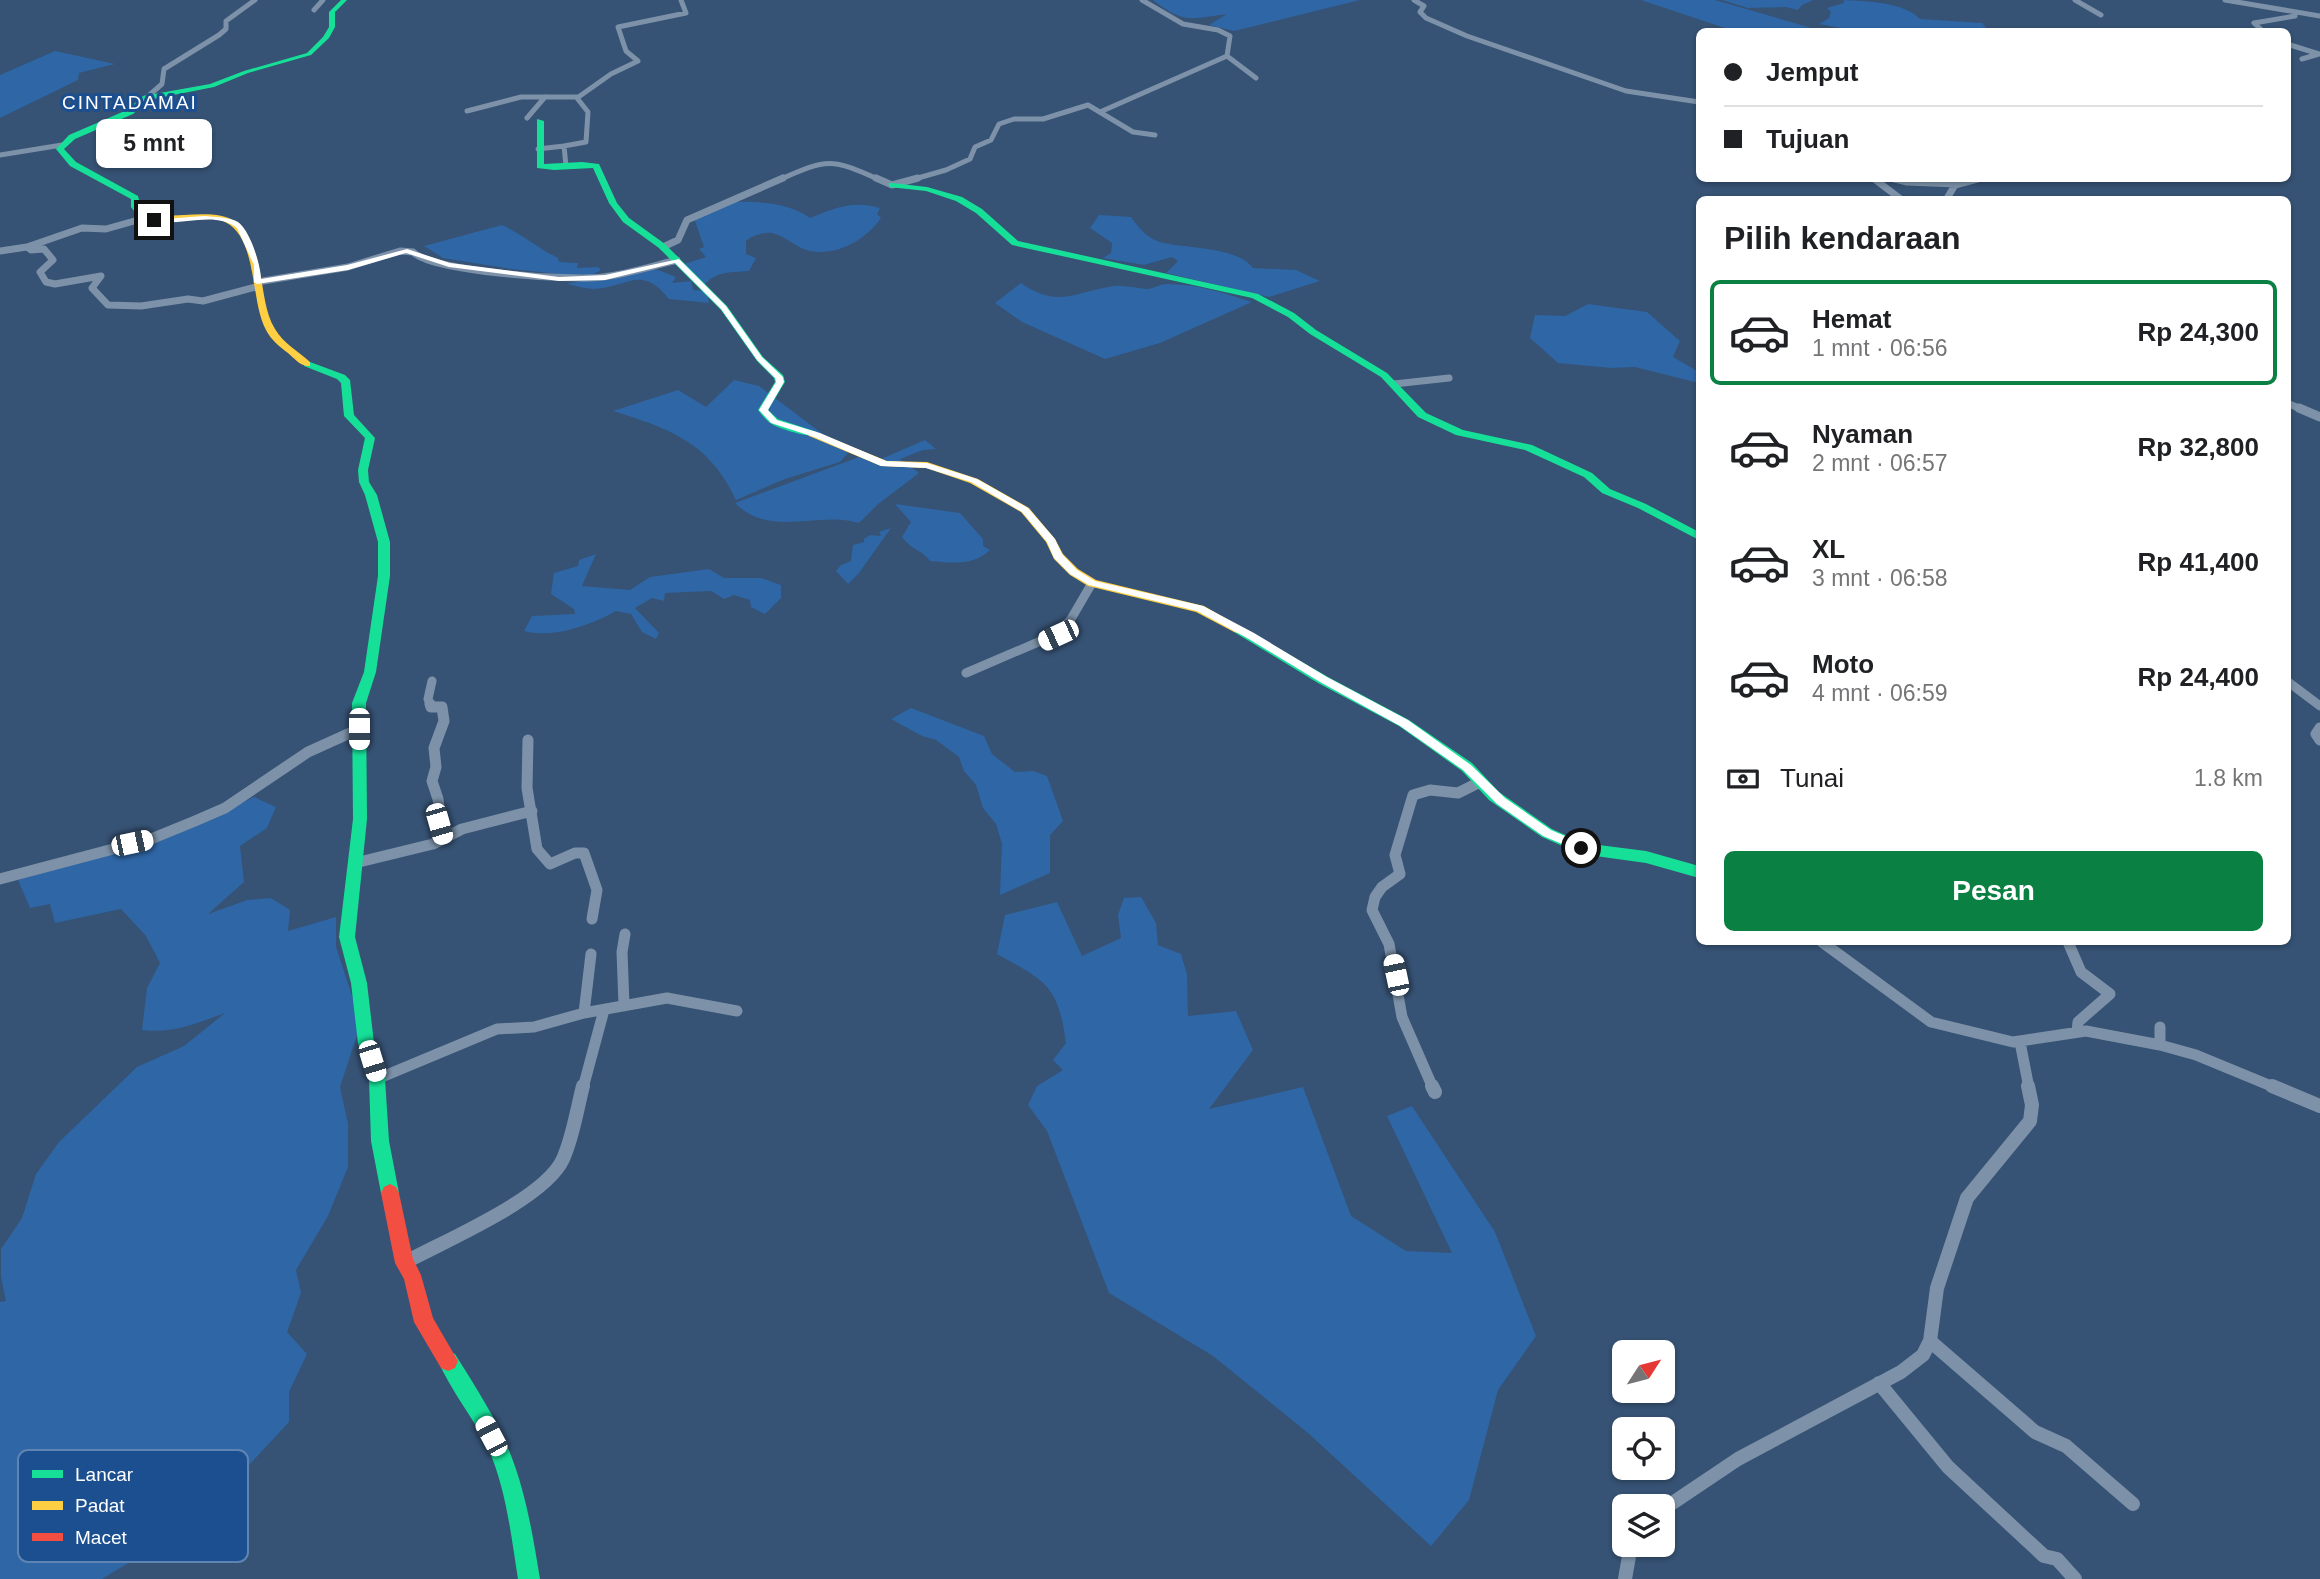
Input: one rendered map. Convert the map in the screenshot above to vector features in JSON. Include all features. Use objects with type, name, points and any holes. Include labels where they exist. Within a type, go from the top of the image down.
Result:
[{"type":"street","points":[[0,155],[62,145],[92,126],[130,112],[162,84],[164,69],[187,53],[209,43],[226,29],[226,21],[255,0]]},
{"type":"street","points":[[314,10],[323,0]]},
{"type":"street","points":[[146,98],[212,86],[246,72],[304,57],[326,38],[332,27],[332,12],[344,0]]},
{"type":"street","points":[[467,111],[503,100],[578,97],[611,74],[638,61],[626,51],[618,27],[660,16],[686,13],[688,11],[681,5],[681,0]]},
{"type":"street","points":[[1142,0],[1166,16],[1195,27],[1217,29],[1226,33],[1230,36],[1227,57]]},
{"type":"street","points":[[1414,0],[1424,6],[1420,12],[1426,18],[1467,36],[1634,94],[1696,102]]},
{"type":"street","points":[[2075,0],[2101,15]]},
{"type":"street","points":[[2225,0],[2320,16]]},
{"type":"street","points":[[2260,28],[2254,23],[2302,15]]},
{"type":"street","points":[[2291,45],[2319,54],[2302,59]]},
{"type":"street","points":[[1227,57],[1256,78]]},
{"type":"street","points":[[1100,112],[1227,57]]},
{"type":"street","points":[[545,97],[533,119],[541,168],[585,164],[596,166],[613,203],[626,219],[663,247],[724,308],[760,359],[779,377],[780,382],[763,410],[769,418],[884,464],[927,465],[974,481],[1025,510],[1051,541],[1058,556],[1074,572],[1092,583],[1200,609],[1404,723],[1461,763],[1501,801],[1547,833],[1581,848],[1646,857],[1696,871]]},
{"type":"street","points":[[538,149],[586,142],[588,112],[578,97]]},
{"type":"street","points":[[892,185],[950,169],[967,161],[975,146],[991,140],[999,124],[1005,121],[1043,119],[1086,104],[1106,113],[1130,133],[1155,135]]},
{"type":"street","points":[[62,145],[61,152],[67,158],[135,198],[135,207],[145,218]]},
{"type":"street","points":[[564,146],[566,166]]},
{"type":"street","points":[[663,247],[679,238],[687,220],[811,165],[840,162],[892,185],[928,189],[958,197],[982,213],[999,234],[1016,243],[1255,296],[1296,318],[1313,332],[1394,384],[1417,412],[1463,433],[1528,447],[1591,477],[1606,491],[1642,506],[1696,535]]},
{"type":"street","points":[[1878,182],[1897,196]]},
{"type":"street","points":[[1902,182],[1924,182]]},
{"type":"street","points":[[1947,182],[1965,182]]},
{"type":"street","points":[[1951,196],[1957,184]]},
{"type":"street","points":[[0,251],[26,247],[82,228],[106,229],[145,218],[204,218],[234,223],[240,228],[257,265],[256,284],[271,331],[308,365],[341,377],[346,382],[349,416],[370,438],[363,470],[364,482],[372,495],[384,541],[384,576],[370,672],[359,704],[360,819],[347,937],[359,982],[366,1043],[377,1079],[380,1141],[404,1263],[412,1275],[424,1322],[471,1398],[503,1464],[520,1518],[529,1579]]},
{"type":"street","points":[[26,247],[31,250],[44,249],[52,257],[53,260],[40,272],[46,282],[55,284],[101,276],[92,288],[103,302],[116,306],[141,306],[188,299],[199,302],[256,284],[340,269],[400,251],[461,267],[580,280],[605,277],[677,260]]},
{"type":"street","points":[[1394,384],[1449,378]]},
{"type":"street","points":[[2291,404],[2320,417]]},
{"type":"street","points":[[966,673],[1058,635],[1092,583]]},
{"type":"street","points":[[432,681],[428,700],[431,706],[442,707],[444,718],[434,748],[436,767],[432,782],[438,799],[443,838]]},
{"type":"street","points":[[2291,684],[2320,706]]},
{"type":"street","points":[[2320,728],[2316,734],[2320,740]]},
{"type":"street","points":[[0,879],[150,839],[195,821],[225,808],[308,752],[359,729]]},
{"type":"street","points":[[528,740],[527,788],[537,849],[547,862],[553,863],[575,853],[584,853],[597,890],[592,919]]},
{"type":"street","points":[[1435,1092],[1402,1017],[1389,944],[1373,914],[1372,905],[1382,887],[1400,874],[1395,855],[1413,795],[1430,790],[1458,793],[1480,782]]},
{"type":"street","points":[[355,863],[433,844],[462,829],[532,811]]},
{"type":"street","points":[[624,1006],[622,952],[625,934]]},
{"type":"street","points":[[1826,945],[1922,1017],[1963,1031],[2020,1042],[2077,1031],[2101,1032],[2196,1055],[2320,1106]]},
{"type":"street","points":[[2069,945],[2083,975],[2110,994],[2078,1022],[2077,1031]]},
{"type":"street","points":[[584,1013],[592,954]]},
{"type":"street","points":[[377,1079],[497,1029],[541,1026],[584,1013],[670,998],[737,1011]]},
{"type":"street","points":[[404,1263],[519,1201],[548,1181],[563,1159],[604,1010]]},
{"type":"street","points":[[2160,1027],[2160,1045]]},
{"type":"street","points":[[1675,1501],[1738,1459],[1919,1359],[1930,1341],[1937,1288],[1967,1198],[2030,1121],[2032,1105],[2020,1042]]},
{"type":"street","points":[[1930,1341],[2035,1432],[2066,1446],[2133,1504]]},
{"type":"street","points":[[1879,1383],[1948,1467],[2044,1556],[2057,1559],[2075,1579]]},
{"type":"street","points":[[1625,1579],[1628,1557]]},
{"type":"shaded area","points":[[1153,0],[1360,0],[1234,31],[1209,25],[1227,14],[1188,18],[1172,13]]},
{"type":"shaded area","points":[[1641,0],[1715,0],[1812,28],[1725,28]]},
{"type":"shaded area","points":[[1722,0],[1813,0],[1798,10],[1785,7],[1748,8]]},
{"type":"shaded area","points":[[1844,0],[1873,2],[1904,9],[1920,19],[1982,23],[1986,28],[1840,28],[1819,24],[1829,18],[1831,12],[1827,8],[1844,3]]},
{"type":"shaded area","points":[[55,51],[115,64],[79,73],[78,80],[0,118],[0,75]]},
{"type":"shaded area","points":[[728,202],[760,202],[781,206],[810,218],[844,206],[871,206],[880,208],[877,214],[881,218],[858,240],[827,252],[806,250],[772,233],[754,236],[746,241],[746,254],[756,258],[749,271],[719,275],[704,285],[684,264],[706,257],[699,249],[704,247],[694,218]]},
{"type":"shaded area","points":[[1099,215],[1131,217],[1140,229],[1160,242],[1223,252],[1245,261],[1253,268],[1296,270],[1320,281],[1269,297],[1166,273],[1178,261],[1172,257],[1144,265],[1103,258],[1111,253],[1112,243],[1090,228]]},
{"type":"shaded area","points":[[502,225],[558,258],[559,262],[578,263],[577,268],[598,267],[601,270],[588,277],[511,269],[443,258],[424,246]]},
{"type":"shaded area","points":[[653,268],[676,277],[672,283],[691,281],[693,290],[707,291],[709,303],[669,299],[659,288],[642,280],[594,289],[566,284]]},
{"type":"shaded area","points":[[1021,283],[1034,291],[1056,297],[1114,286],[1146,289],[1164,284],[1178,284],[1252,302],[1160,343],[1105,359],[1022,322],[995,303]]},
{"type":"shaded area","points":[[1588,304],[1647,312],[1680,341],[1673,357],[1696,370],[1696,382],[1635,367],[1611,368],[1558,363],[1530,338],[1535,315],[1565,316]]},
{"type":"shaded area","points":[[734,380],[759,386],[848,453],[840,462],[785,479],[736,500],[725,480],[700,451],[670,432],[613,411],[678,390],[706,407]]},
{"type":"shaded area","points":[[925,440],[936,449],[923,450],[900,459],[919,473],[877,505],[859,523],[827,519],[779,522],[749,514],[735,503],[867,454],[879,460]]},
{"type":"shaded area","points":[[895,504],[960,513],[983,539],[983,546],[990,550],[970,561],[930,561],[902,537],[911,522]]},
{"type":"shaded area","points":[[891,528],[848,584],[836,571],[841,565],[851,561],[853,545],[864,542],[870,535],[881,536],[879,532]]},
{"type":"shaded area","points":[[596,554],[582,586],[630,590],[650,577],[709,569],[724,578],[761,578],[781,585],[781,598],[765,614],[751,607],[750,600],[734,595],[724,599],[711,591],[665,593],[664,601],[652,598],[635,608],[659,633],[656,639],[642,632],[631,614],[616,611],[595,621],[559,632],[524,631],[532,616],[575,614],[574,609],[551,594],[554,573],[578,566],[579,560]]},
{"type":"shaded area","points":[[911,708],[984,736],[992,754],[1015,772],[1034,771],[1047,776],[1063,821],[1050,835],[1050,873],[1000,895],[1002,844],[996,824],[983,808],[976,785],[964,771],[959,757],[936,740],[922,736],[891,719]]},
{"type":"shaded area","points":[[254,797],[276,807],[267,828],[240,846],[244,882],[208,914],[247,900],[271,898],[290,910],[288,931],[336,917],[336,947],[361,1023],[340,1087],[348,1124],[348,1167],[328,1216],[296,1270],[301,1293],[287,1332],[307,1354],[289,1392],[289,1422],[248,1467],[248,1450],[18,1450],[18,1562],[130,1562],[102,1579],[0,1579],[0,1302],[6,1301],[1,1277],[1,1249],[22,1218],[36,1174],[59,1142],[137,1067],[184,1046],[225,1013],[174,1029],[142,1030],[147,988],[160,963],[146,936],[121,909],[55,923],[50,904],[30,908],[18,880],[179,832]]},
{"type":"shaded area","points":[[1141,897],[1156,923],[1158,945],[1181,954],[1187,974],[1188,1016],[1236,1011],[1253,1050],[1209,1109],[1303,1087],[1351,1216],[1406,1251],[1452,1253],[1387,1116],[1412,1106],[1495,1232],[1536,1336],[1498,1390],[1469,1500],[1431,1546],[1308,1433],[1213,1356],[1109,1293],[1047,1131],[1028,1105],[1037,1086],[1063,1070],[1053,1060],[1066,1043],[1059,1008],[1054,996],[1038,979],[997,954],[1005,915],[1057,902],[1082,956],[1121,938],[1118,915],[1124,898]]},
{"type":"traffic: fast","points":[[140,213],[135,207],[135,198],[73,164],[60,149],[72,137],[130,112],[146,98],[212,86],[246,72],[309,54],[326,38],[332,27],[332,12],[344,0]]},
{"type":"traffic: fast","points":[[540,121],[540,166],[596,166],[613,203],[626,220],[662,246],[724,308],[760,359],[779,377],[780,382],[763,410],[774,421],[813,434]]},
{"type":"traffic: fast","points":[[892,185],[927,189],[959,199],[979,211],[1015,243],[1255,296],[1291,315],[1313,332],[1384,375],[1422,415],[1460,433],[1528,447],[1588,475],[1606,491],[1642,506],[1696,535]]},
{"type":"traffic: fast","points":[[307,364],[341,377],[346,382],[349,416],[370,438],[363,470],[364,482],[371,495],[384,542],[384,576],[370,672],[359,703],[360,819],[347,937],[359,983],[366,1043],[377,1079],[380,1141],[390,1193]]},
{"type":"traffic: fast","points":[[1238,629],[1323,680],[1404,723],[1467,767],[1494,796],[1547,833],[1581,848],[1646,857],[1696,871]]},
{"type":"traffic: fast","points":[[448,1361],[480,1413],[500,1453],[516,1509],[529,1579]]},
{"type":"traffic: slow","points":[[140,213],[145,218],[155,219],[217,217],[237,226],[251,252],[261,303],[271,331],[307,364]]},
{"type":"traffic: slow","points":[[813,434],[885,464],[927,465],[974,481],[1025,510],[1051,541],[1058,556],[1074,572],[1092,583],[1200,609],[1238,629]]},
{"type":"traffic: jam","points":[[390,1193],[404,1263],[412,1275],[424,1322],[448,1361]]},
{"type":"district","name":"CINTADAMAI","points":[[130,102]]},
{"type":"route","points":[[154,220],[204,218],[226,219],[234,223],[240,228],[257,265],[257,282],[332,271],[400,251],[412,252],[417,256],[449,265],[580,280],[605,277],[677,260],[724,308],[760,359],[779,377],[780,382],[763,410],[769,418],[884,464],[927,465],[974,481],[1025,510],[1051,541],[1058,556],[1074,572],[1092,583],[1200,609],[1251,635],[1323,680],[1404,723],[1455,758],[1501,801],[1547,833],[1581,848]]}]
